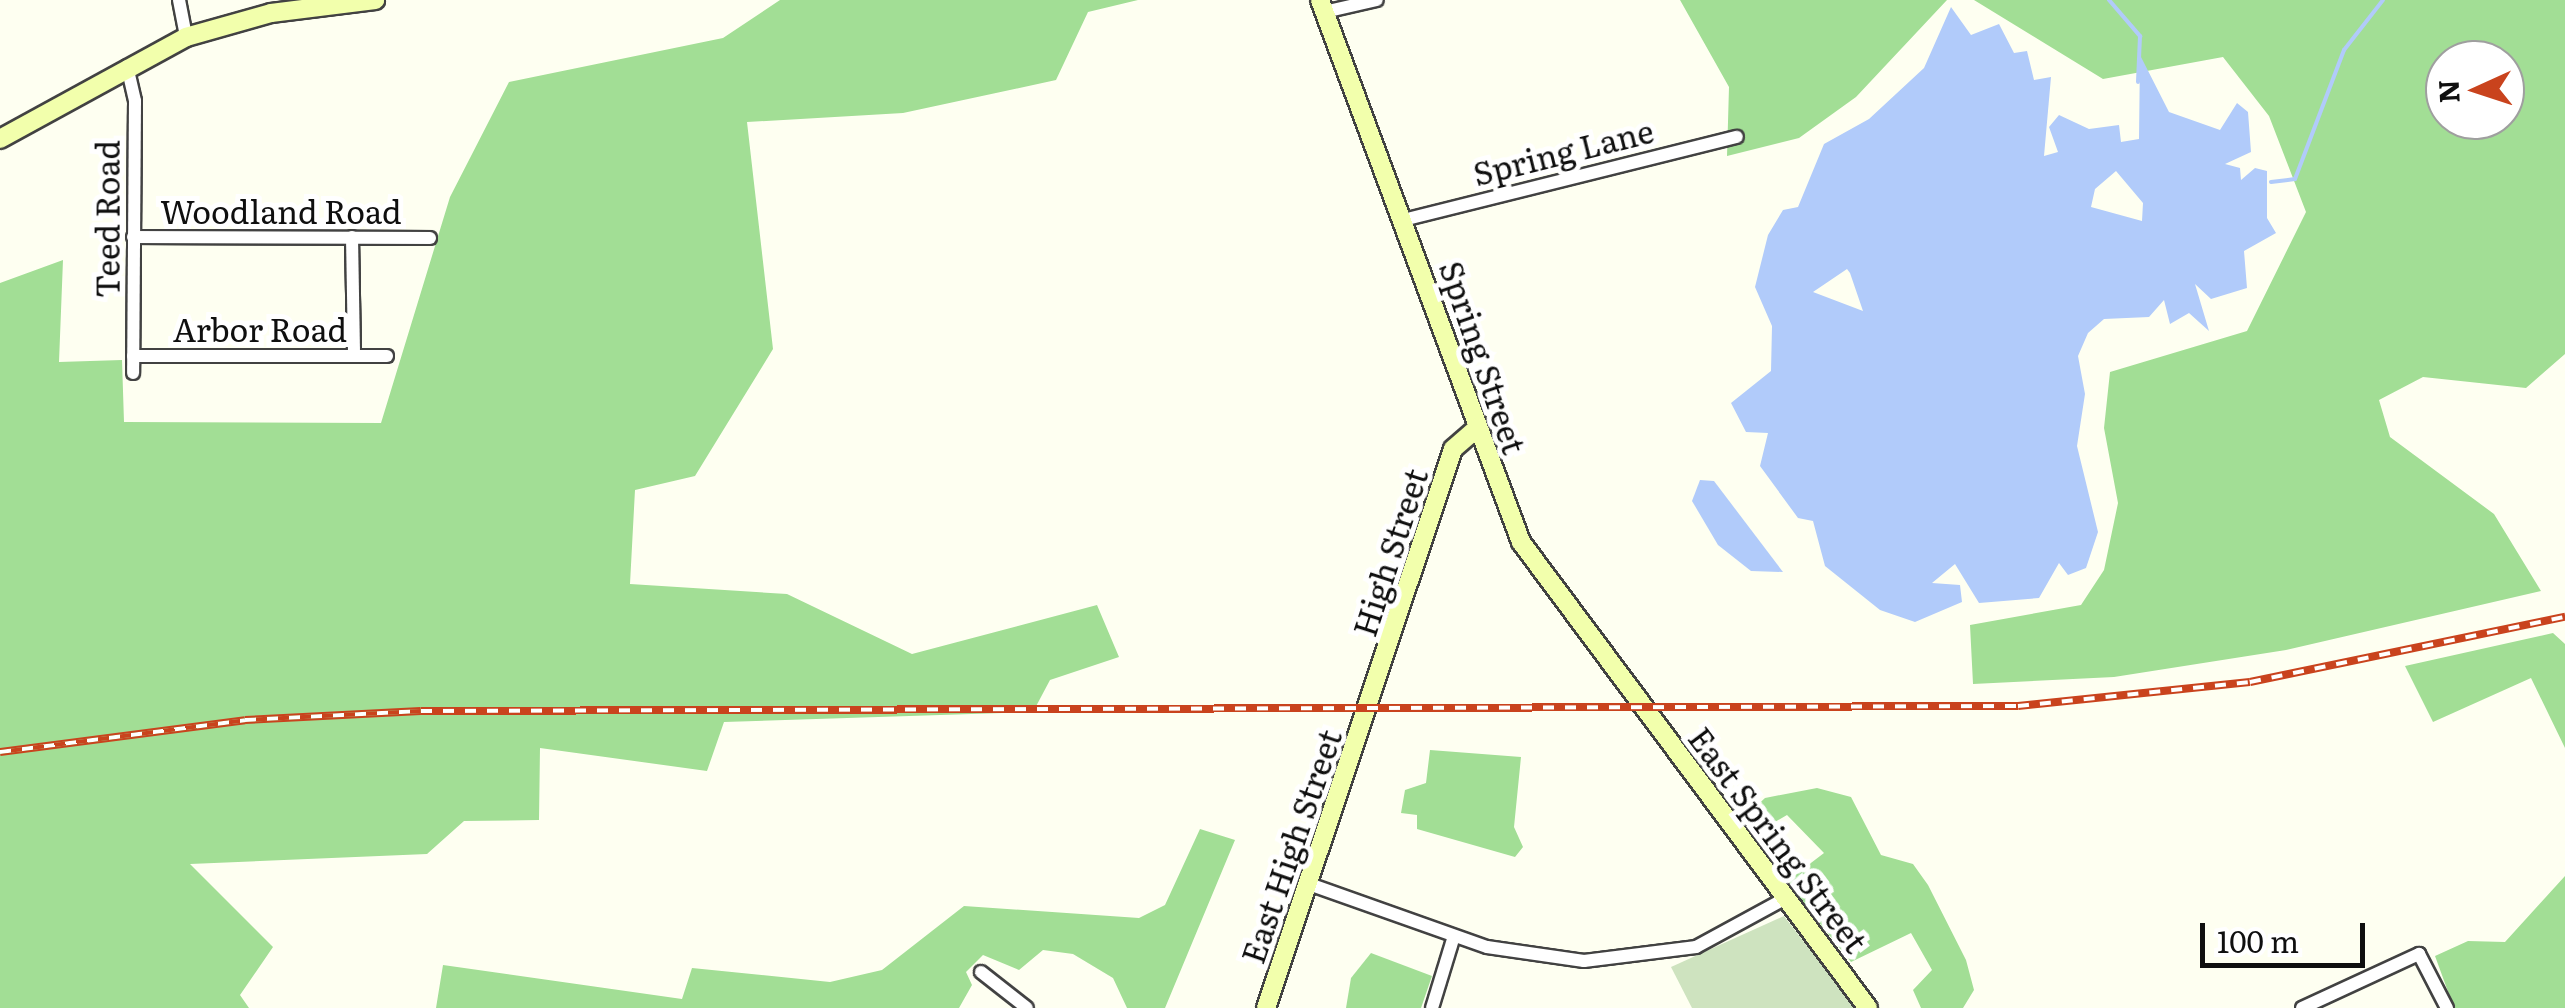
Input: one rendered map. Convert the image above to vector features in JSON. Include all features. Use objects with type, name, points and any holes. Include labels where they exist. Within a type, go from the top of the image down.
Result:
[{"type":"main road","points":[[0,139],[186,37],[270,12],[374,0]]},
{"type":"main road","name":"Spring Street","points":[[1322,6],[1521,542],[1642,707]]},
{"type":"main road","name":"High Street","points":[[1372,704],[1454,450],[1477,428]]},
{"type":"main road","name":"East High Street","points":[[1266,1008],[1372,704]]},
{"type":"main road","name":"East Spring Street","points":[[1642,707],[1868,1008]]},
{"type":"street","points":[[179,0],[186,37]]},
{"type":"street","points":[[1322,6],[1377,0]]},
{"type":"street","name":"Teed Road","points":[[127,66],[134,373]]},
{"type":"street","name":"Spring Lane","points":[[1403,220],[1737,136]]},
{"type":"street","name":"Woodland Road","points":[[133,237],[430,238]]},
{"type":"street","points":[[352,237],[354,356]]},
{"type":"street","name":"Arbor Road","points":[[134,356],[387,356]]},
{"type":"street","points":[[1309,884],[1454,936],[1543,958],[1640,958],[1707,943],[1786,898]]},
{"type":"street","points":[[1432,1008],[1454,936]]},
{"type":"street","points":[[2302,1008],[2419,954],[2447,1008]]},
{"type":"street","points":[[981,972],[1027,1008]]},
{"type":"green space","points":[[780,0],[1138,0],[1088,12],[1056,80],[903,113],[747,122],[773,349],[695,476],[635,490],[630,584],[787,594],[912,654],[1097,605],[1119,657],[1050,680],[1033,712],[724,722],[707,771],[540,748],[539,820],[464,821],[427,854],[190,864],[273,947],[240,995],[249,1008],[0,1008],[0,283],[63,260],[59,362],[122,360],[124,422],[381,423],[450,197],[509,82],[723,38]]},
{"type":"green space","points":[[1680,0],[1947,0],[1856,97],[1799,138],[1727,156],[1729,87]]},
{"type":"green space","points":[[1974,0],[2565,0],[2565,354],[2526,388],[2423,377],[2379,400],[2390,437],[2494,514],[2541,591],[2286,650],[2114,677],[1973,684],[1970,625],[2081,605],[2104,570],[2118,503],[2104,428],[2110,372],[2247,331],[2306,212],[2269,116],[2223,57],[2103,79]]},
{"type":"green space","points":[[2553,633],[2565,644],[2565,748],[2531,678],[2433,722],[2405,666]]},
{"type":"green space","points":[[1430,750],[1521,757],[1514,827],[1523,847],[1515,857],[1417,829],[1417,815],[1401,813],[1405,790],[1426,783]]},
{"type":"green space","points":[[1817,788],[1851,797],[1881,855],[1913,864],[1928,885],[1966,960],[1974,990],[1963,1008],[1921,1008],[1913,990],[1932,970],[1911,933],[1851,962],[1786,882],[1824,853],[1787,815],[1752,835],[1751,811],[1765,798]]},
{"type":"green space","points":[[1200,829],[1235,840],[1165,1008],[1127,1008],[1113,978],[1073,954],[1043,950],[1019,970],[983,955],[966,972],[972,985],[959,1008],[436,1008],[443,965],[682,999],[692,968],[830,982],[882,970],[964,906],[1139,918],[1165,905]]},
{"type":"green space","points":[[2565,876],[2565,1008],[2454,1008],[2435,956],[2468,941],[2505,942]]},
{"type":"green space","points":[[1784,916],[1855,1008],[1692,1008],[1671,967]]},
{"type":"green space","points":[[1371,953],[1432,976],[1421,1008],[1346,1008],[1351,978]]},
{"type":"water","points":[[1951,7],[1971,35],[1999,24],[2014,53],[2027,51],[2034,80],[2051,77],[2044,156],[2058,152],[2049,127],[2059,115],[2089,129],[2119,125],[2121,142],[2139,139],[2140,55],[2169,112],[2220,130],[2237,103],[2248,112],[2251,152],[2225,164],[2240,168],[2241,180],[2255,168],[2267,171],[2267,218],[2276,233],[2244,251],[2247,288],[2211,299],[2195,284],[2209,331],[2189,313],[2170,324],[2164,300],[2149,317],[2104,319],[2088,333],[2078,356],[2085,394],[2077,446],[2098,532],[2086,568],[2068,575],[2059,563],[2039,598],[1979,603],[1955,564],[1932,583],[1960,585],[1962,602],[1915,622],[1880,610],[1825,566],[1813,521],[1798,518],[1760,466],[1768,433],[1746,432],[1731,403],[1771,371],[1772,326],[1755,287],[1768,235],[1783,210],[1798,207],[1824,144],[1869,119],[1924,68]],"holes":[[[2116,171],[2143,203],[2142,221],[2091,207],[2095,189]],[[1847,269],[1850,273],[1863,311],[1813,292]]]},
{"type":"water","points":[[1700,480],[1714,481],[1783,572],[1751,571],[1718,545],[1692,501]]},
{"type":"waterway","points":[[2109,0],[2140,36],[2138,82]]},
{"type":"waterway","points":[[2271,182],[2295,179],[2344,50],[2383,0]]},
{"type":"railway","points":[[0,752],[245,720],[421,711],[2018,706],[2250,682],[2565,617]]}]
